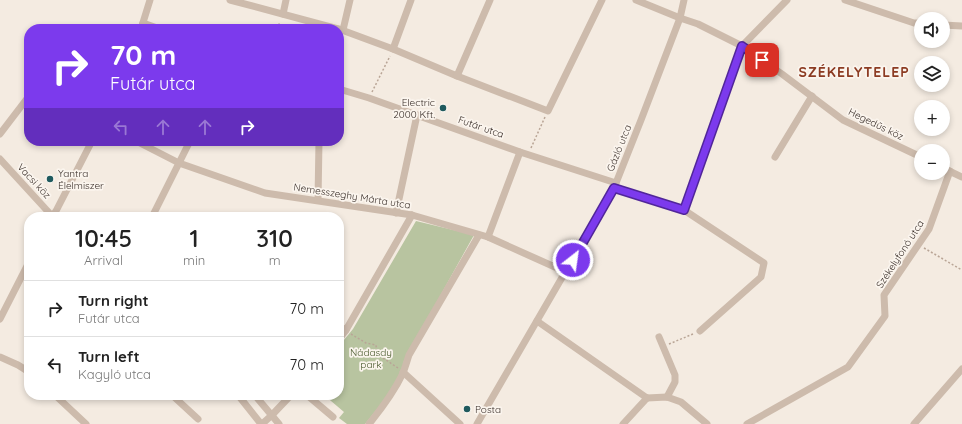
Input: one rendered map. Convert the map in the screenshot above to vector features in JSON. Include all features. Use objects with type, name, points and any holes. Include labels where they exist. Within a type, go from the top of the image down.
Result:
[{"type":"street","points":[[143,24],[150,0]]},
{"type":"street","points":[[230,0],[319,24]]},
{"type":"street","points":[[283,14],[286,0]]},
{"type":"street","points":[[342,24],[350,0]]},
{"type":"street","points":[[393,49],[411,0]]},
{"type":"street","points":[[456,76],[490,0]]},
{"type":"street","points":[[344,31],[393,49],[456,76],[548,111],[602,0]]},
{"type":"street","name":"Hegedűs köz","points":[[636,0],[698,24],[742,46],[843,120],[914,154]]},
{"type":"street","name":"Gázló utca","points":[[477,424],[615,186],[680,18],[684,0]]},
{"type":"street","points":[[684,210],[742,46],[787,0]]},
{"type":"street","points":[[845,0],[914,23]]},
{"type":"street","points":[[950,25],[962,26]]},
{"type":"street","name":"Futár utca","points":[[344,90],[369,98],[684,210],[764,263],[761,277],[700,331]]},
{"type":"street","points":[[775,157],[812,96]]},
{"type":"street","points":[[0,134],[24,103]]},
{"type":"street","points":[[396,213],[417,115]]},
{"type":"street","points":[[55,212],[89,146]]},
{"type":"street","name":"Nemesszeghy Márta utca","points":[[146,146],[179,163],[265,192],[412,215],[488,237],[566,272]]},
{"type":"street","points":[[154,212],[188,146]]},
{"type":"street","points":[[318,200],[319,146]]},
{"type":"street","points":[[488,237],[520,152]]},
{"type":"street","name":"Vacsi köz","points":[[0,159],[48,212]]},
{"type":"street","points":[[950,172],[962,177]]},
{"type":"street","name":"Székelyfonó utca","points":[[747,424],[848,367],[884,316],[884,296],[930,229],[947,180]]},
{"type":"street","points":[[344,333],[412,215]]},
{"type":"street","points":[[369,424],[387,400],[404,372],[405,364],[409,355],[479,235]]},
{"type":"street","points":[[0,319],[24,273]]},
{"type":"street","points":[[537,321],[647,398],[667,396],[682,402],[707,424]]},
{"type":"street","points":[[659,337],[675,375],[675,382],[667,396]]},
{"type":"street","points":[[0,357],[24,369]]},
{"type":"street","points":[[914,424],[962,369]]},
{"type":"street","points":[[404,372],[460,424]]},
{"type":"street","points":[[623,424],[647,398]]},
{"type":"street","points":[[60,400],[86,424]]},
{"type":"street","points":[[242,400],[262,424],[286,400]]},
{"type":"street","points":[[259,400],[279,424]]},
{"type":"street","points":[[313,400],[333,417]]},
{"type":"street","points":[[178,401],[198,419]]},
{"type":"path","points":[[369,98],[393,49]]},
{"type":"path","points":[[528,154],[548,111]]},
{"type":"path","points":[[919,245],[962,270]]},
{"type":"path","points":[[346,330],[366,344],[376,345],[377,354],[404,372]]},
{"type":"path","points":[[664,346],[700,331]]},
{"type":"green space","name":"Nádasdy park","points":[[416,221],[474,235],[404,361],[399,382],[365,424],[347,424],[339,418],[344,412],[330,400],[344,400],[344,340],[353,329]]},
{"type":"place","name":"Electric 2000 Kft.","points":[[443,108]]},
{"type":"place","name":"Yantra Élelmiszer","points":[[50,179]]},
{"type":"place","name":"Posta","points":[[467,409]]},
{"type":"district","name":"SZÉKELYTELEP","points":[[854,72]]},
{"type":"route","points":[[573,260],[614,188],[684,210],[742,46],[762,60]]}]
